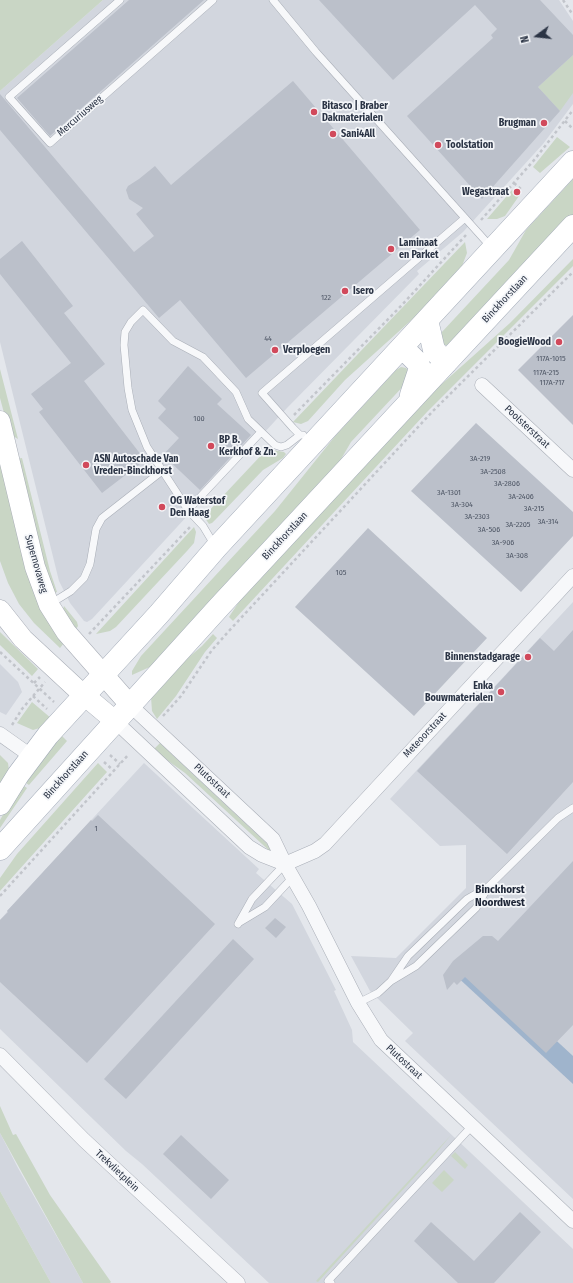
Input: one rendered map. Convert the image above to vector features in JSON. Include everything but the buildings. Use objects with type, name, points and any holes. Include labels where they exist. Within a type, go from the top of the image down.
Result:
[{"type":"main road","points":[[0,804],[31,756],[84,695],[159,614],[307,438],[402,347],[573,163]]},
{"type":"main road","name":"Binckhorstlaan","points":[[0,849],[115,721],[573,226]]},
{"type":"main road","points":[[427,320],[434,350],[446,363]]},
{"type":"main road","points":[[402,347],[418,363],[420,368],[408,404]]},
{"type":"main road","name":"Supernovaweg","points":[[0,421],[36,572],[49,605],[66,632],[130,705]]},
{"type":"main road","points":[[0,610],[23,638],[84,695],[115,721]]},
{"type":"street","name":"Poolsterstraat","points":[[482,385],[573,470]]},
{"type":"street","name":"Meteoorstraat","points":[[284,864],[322,846],[573,576]]},
{"type":"street","name":"Plutostraat","points":[[130,705],[268,833],[276,843],[284,864],[309,906],[358,1003],[381,1040],[573,1221]]},
{"type":"street","points":[[115,721],[249,846],[262,855],[284,864]]},
{"type":"street","points":[[2,736],[31,756]]},
{"type":"street","name":"Trekvlietplein","points":[[0,1055],[101,1156],[238,1283]]},
{"type":"lane","name":"Mercuriusweg","points":[[120,0],[9,96],[50,143],[213,0]]},
{"type":"lane","points":[[273,0],[349,89],[493,249]]},
{"type":"lane","points":[[307,438],[287,422],[262,393],[465,218]]},
{"type":"lane","points":[[216,548],[197,518],[188,510],[162,471],[139,428],[128,388],[124,351],[125,332],[131,322],[143,310],[173,341],[195,351],[207,361],[236,392],[246,417],[275,445],[281,447],[307,438]]},
{"type":"lane","points":[[188,510],[260,432]]},
{"type":"lane","points":[[49,605],[71,591],[84,578],[90,564],[96,529],[102,518],[162,471]]},
{"type":"lane","points":[[358,1003],[378,993],[391,981],[421,961],[476,908],[488,887],[558,818],[573,808]]},
{"type":"lane","points":[[284,864],[252,899],[238,924],[265,907],[293,877]]},
{"type":"lane","points":[[391,981],[408,956],[467,898],[488,887]]},
{"type":"lane","points":[[331,1283],[328,1281],[472,1126]]},
{"type":"path","points":[[563,0],[573,15]]},
{"type":"path","points":[[287,422],[401,306],[474,227],[514,183],[573,110]]},
{"type":"path","points":[[565,121],[573,129]]},
{"type":"path","points":[[514,183],[522,191]]},
{"type":"path","points":[[162,718],[181,696],[206,658],[223,638],[432,412],[573,272]]},
{"type":"path","points":[[95,629],[197,518]]},
{"type":"path","points":[[0,652],[56,704]]},
{"type":"path","points":[[2,736],[22,709],[48,679]]},
{"type":"path","points":[[109,753],[120,764]]},
{"type":"path","points":[[0,896],[130,753]]},
{"type":"shaded area","points":[[103,0],[559,0],[573,21],[573,104],[543,144],[463,232],[417,271],[419,274],[287,408],[92,619],[87,622],[84,621],[70,603],[59,581],[0,342],[0,91]]},
{"type":"shaded area","points":[[573,602],[573,1199],[405,1041],[413,1033],[370,991],[351,956],[396,958],[466,888],[466,845],[440,846],[390,799]]},
{"type":"shaded area","points":[[0,664],[18,682],[22,692],[6,715],[0,712]]},
{"type":"shaded area","points":[[144,763],[259,869],[256,873],[292,904],[336,990],[334,991],[352,1030],[353,1042],[573,1249],[573,1283],[269,1283],[142,1164],[126,1151],[0,1029],[0,920]]},
{"type":"shaded area","points":[[0,1133],[83,1283],[51,1283],[0,1191]]},
{"type":"green space","points":[[0,0],[103,0],[0,91]]},
{"type":"green space","points":[[573,55],[573,93],[560,111],[538,87]]},
{"type":"green space","points":[[557,137],[570,147],[540,173],[533,167]]},
{"type":"green space","points":[[573,179],[573,215],[452,345],[443,344],[441,333],[509,260],[526,230]]},
{"type":"green space","points":[[512,190],[519,196],[505,216],[497,219],[487,219]]},
{"type":"green space","points":[[465,242],[467,253],[462,266],[417,315],[345,380],[308,421],[301,424],[293,422]]},
{"type":"green space","points":[[573,259],[573,266],[427,412],[233,621],[229,617],[246,591],[425,399],[510,323]]},
{"type":"green space","points":[[401,367],[406,368],[409,372],[409,380],[351,442],[337,466],[152,666],[132,675],[132,671],[141,656],[275,511],[336,435],[396,370]]},
{"type":"green space","points":[[0,369],[18,439],[10,434],[0,398]]},
{"type":"green space","points":[[267,449],[284,452],[286,454],[283,458],[263,470],[212,523],[209,524],[205,518],[205,515]]},
{"type":"green space","points":[[22,458],[50,571],[57,592],[52,594],[15,459]]},
{"type":"green space","points":[[0,460],[64,643],[60,648],[34,623],[19,604],[8,583],[0,561]]},
{"type":"green space","points":[[194,527],[196,532],[194,543],[187,551],[116,627],[110,631],[96,634]]},
{"type":"green space","points":[[64,606],[77,622],[78,626],[76,629],[71,625],[63,609]]},
{"type":"green space","points":[[0,632],[38,669],[32,676],[0,645]]},
{"type":"green space","points":[[213,634],[217,638],[205,652],[176,696],[157,719],[152,711],[151,697],[167,676],[202,646]]},
{"type":"green space","points":[[32,702],[52,719],[43,727],[33,730],[17,723]]},
{"type":"green space","points":[[59,733],[67,741],[29,785],[23,781]]},
{"type":"green space","points":[[160,743],[277,853],[275,856],[185,773],[153,750]]},
{"type":"green space","points":[[0,755],[8,763],[9,771],[0,788]]},
{"type":"green space","points":[[98,763],[107,772],[0,891],[0,878],[17,854]]},
{"type":"green space","points":[[21,784],[27,788],[0,828],[0,820]]},
{"type":"green space","points":[[0,1106],[13,1135],[16,1134],[50,1195],[111,1282],[110,1283],[83,1283],[0,1133]]},
{"type":"green space","points":[[451,1135],[432,1158],[318,1282],[316,1281]]},
{"type":"green space","points":[[455,1152],[468,1165],[465,1169],[451,1156]]},
{"type":"green space","points":[[444,1170],[454,1180],[442,1192],[432,1183]]},
{"type":"green space","points":[[0,1191],[51,1283],[0,1283]]},
{"type":"water","points":[[467,958],[573,1056],[573,1084],[453,973]]},
{"type":"place","name":"Bitasco | Braber Dakmaterialen","points":[[314,112]]},
{"type":"place","name":"Brugman","points":[[544,123]]},
{"type":"place","name":"Sani4All","points":[[333,134]]},
{"type":"place","name":"Toolstation","points":[[438,145]]},
{"type":"place","name":"Wegastraat","points":[[517,192]]},
{"type":"place","name":"Laminaat en Parket","points":[[391,249]]},
{"type":"place","name":"Isero","points":[[345,291]]},
{"type":"place","name":"BoogieWood","points":[[559,342]]},
{"type":"place","name":"Verploegen","points":[[275,350]]},
{"type":"place","name":"BP B. Kerkhof & Zn.","points":[[211,446]]},
{"type":"place","name":"ASN Autoschade Van Vreden-Binckhorst","points":[[86,465]]},
{"type":"place","name":"OG Waterstof Den Haag","points":[[162,507]]},
{"type":"place","name":"Binnenstadgarage","points":[[528,657]]},
{"type":"place","name":"Enka Bouwmaterialen","points":[[501,692]]},
{"type":"district","name":"Binckhorst Noordwest","points":[[500,896]]}]
